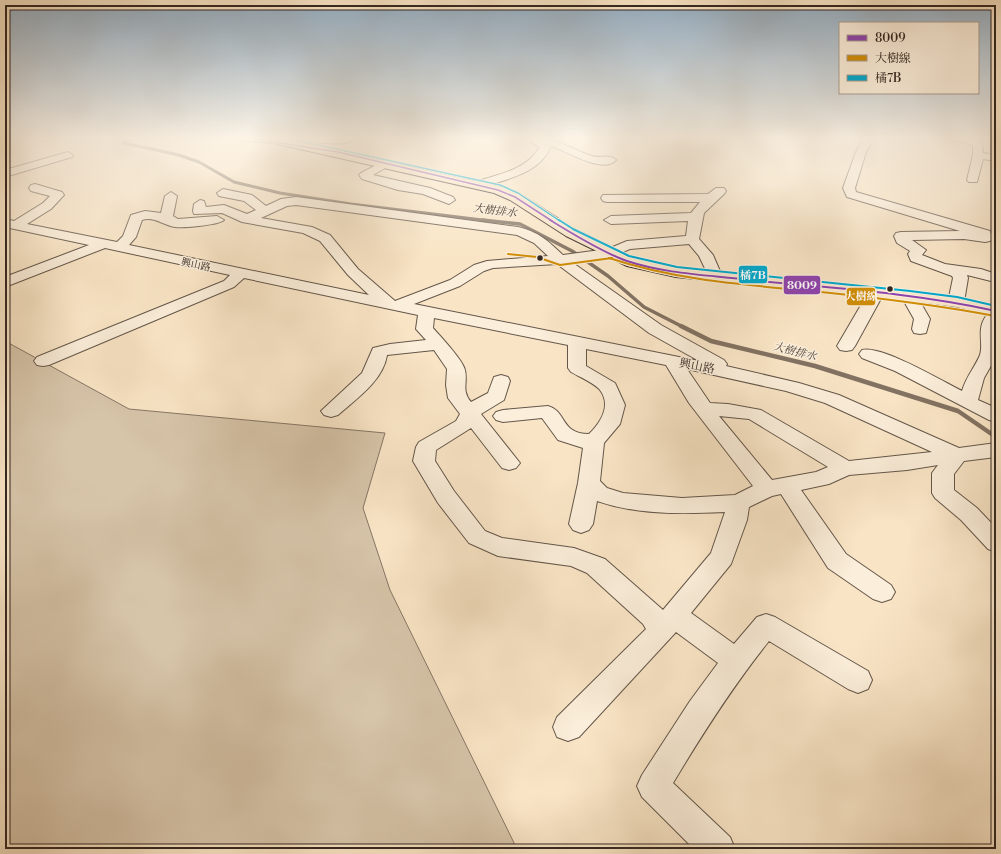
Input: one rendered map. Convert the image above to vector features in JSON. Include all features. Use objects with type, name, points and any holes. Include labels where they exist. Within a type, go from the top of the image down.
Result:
[{"type":"main road","points":[[447,177],[479,184],[515,197],[571,233],[627,260],[676,272],[909,296],[956,302],[996,311]]},
{"type":"street","points":[[366,177],[398,186],[426,191],[449,200]]},
{"type":"street","points":[[479,184],[503,177]]},
{"type":"street","points":[[853,177],[850,188],[851,194],[863,199],[985,234],[984,238],[964,235],[901,236],[902,240],[919,250],[915,254],[916,258],[957,273],[961,278],[956,302]]},
{"type":"street","points":[[10,224],[47,206],[58,195],[35,188]]},
{"type":"street","points":[[222,193],[248,198],[265,211]]},
{"type":"street","points":[[607,198],[715,194],[695,217],[695,232],[692,239]]},
{"type":"street","points":[[166,218],[171,196]]},
{"type":"street","points":[[5,282],[111,246],[129,237],[136,218],[145,215],[166,218],[176,223],[205,221],[245,217],[265,211],[285,202],[296,201],[471,224],[529,234],[539,240],[560,260],[655,329],[734,373]]},
{"type":"street","name":"興山路","points":[[200,204],[199,211],[224,209],[245,217],[307,230],[325,238],[353,272],[393,304]]},
{"type":"street","points":[[611,220],[695,217]]},
{"type":"street","name":"興山路","points":[[10,224],[242,274],[734,373],[792,387],[832,399],[957,455]]},
{"type":"street","points":[[456,233],[471,224]]},
{"type":"street","points":[[393,304],[455,283],[479,268],[492,264],[560,260],[593,256],[611,253],[627,246],[692,239]]},
{"type":"street","points":[[692,239],[706,255],[715,276]]},
{"type":"street","points":[[509,249],[538,252],[560,260]]},
{"type":"street","points":[[946,268],[981,273],[991,277]]},
{"type":"street","points":[[43,361],[229,284],[242,274]]},
{"type":"street","points":[[846,346],[876,293]]},
{"type":"street","points":[[909,296],[922,319],[920,329]]},
{"type":"street","points":[[427,312],[424,329],[439,344],[456,369],[455,385],[458,398],[471,412],[509,462]]},
{"type":"street","points":[[968,402],[975,378],[993,355],[988,334],[992,319],[996,318]]},
{"type":"street","points":[[576,342],[577,368],[608,387],[615,405],[610,424],[594,441],[589,483],[581,524]]},
{"type":"street","points":[[331,411],[374,372],[379,361],[379,352],[390,349],[439,344]]},
{"type":"street","points":[[868,354],[901,367],[996,416]]},
{"type":"street","points":[[673,361],[696,399],[777,487],[837,561],[882,592]]},
{"type":"street","points":[[501,381],[497,396],[480,405],[471,412],[463,426],[426,447],[424,461],[446,497],[478,537],[498,547],[574,556],[596,566],[652,616],[669,623],[736,661]]},
{"type":"street","points":[[705,409],[728,410],[754,414],[782,429],[846,468]]},
{"type":"street","points":[[503,416],[548,412],[564,437],[576,441],[594,441]]},
{"type":"street","points":[[589,483],[599,494],[622,501],[682,506],[738,503],[777,487],[821,479],[846,468],[907,464],[996,450]]},
{"type":"street","points":[[957,455],[943,473],[942,493],[969,514],[996,543]]},
{"type":"street","points":[[568,727],[669,623],[722,557],[735,520],[738,503]]},
{"type":"street","points":[[718,849],[653,786],[700,711],[736,661],[766,625],[858,680]]},
{"type":"shaded area","points":[[5,341],[129,409],[385,433],[363,508],[390,590],[517,849],[5,849]]},
{"type":"waterway","name":"大樹排水","points":[[225,177],[234,182],[280,193],[351,204],[488,221]]},
{"type":"waterway","name":"大樹排水","points":[[482,220],[488,221]]},
{"type":"waterway","name":"大樹排水","points":[[488,221],[520,224],[572,251],[608,276],[644,307],[683,327]]},
{"type":"waterway","name":"大樹排水","points":[[683,327],[711,341],[815,366],[958,411],[996,437]]},
{"type":"transit line","name":"8009","points":[[443,177],[498,190],[515,197],[571,233],[627,261],[676,272],[909,296],[956,302],[996,311]]},
{"type":"transit line","name":"橘7B","points":[[463,177],[500,185],[518,193],[573,229],[629,256],[677,267],[910,291],[957,297],[996,306]]},
{"type":"transit line","name":"大樹線","points":[[508,254],[537,257],[560,265],[612,258]]},
{"type":"transit line","name":"大樹線","points":[[609,258],[632,266],[678,277],[749,286],[896,300],[995,316]]}]
